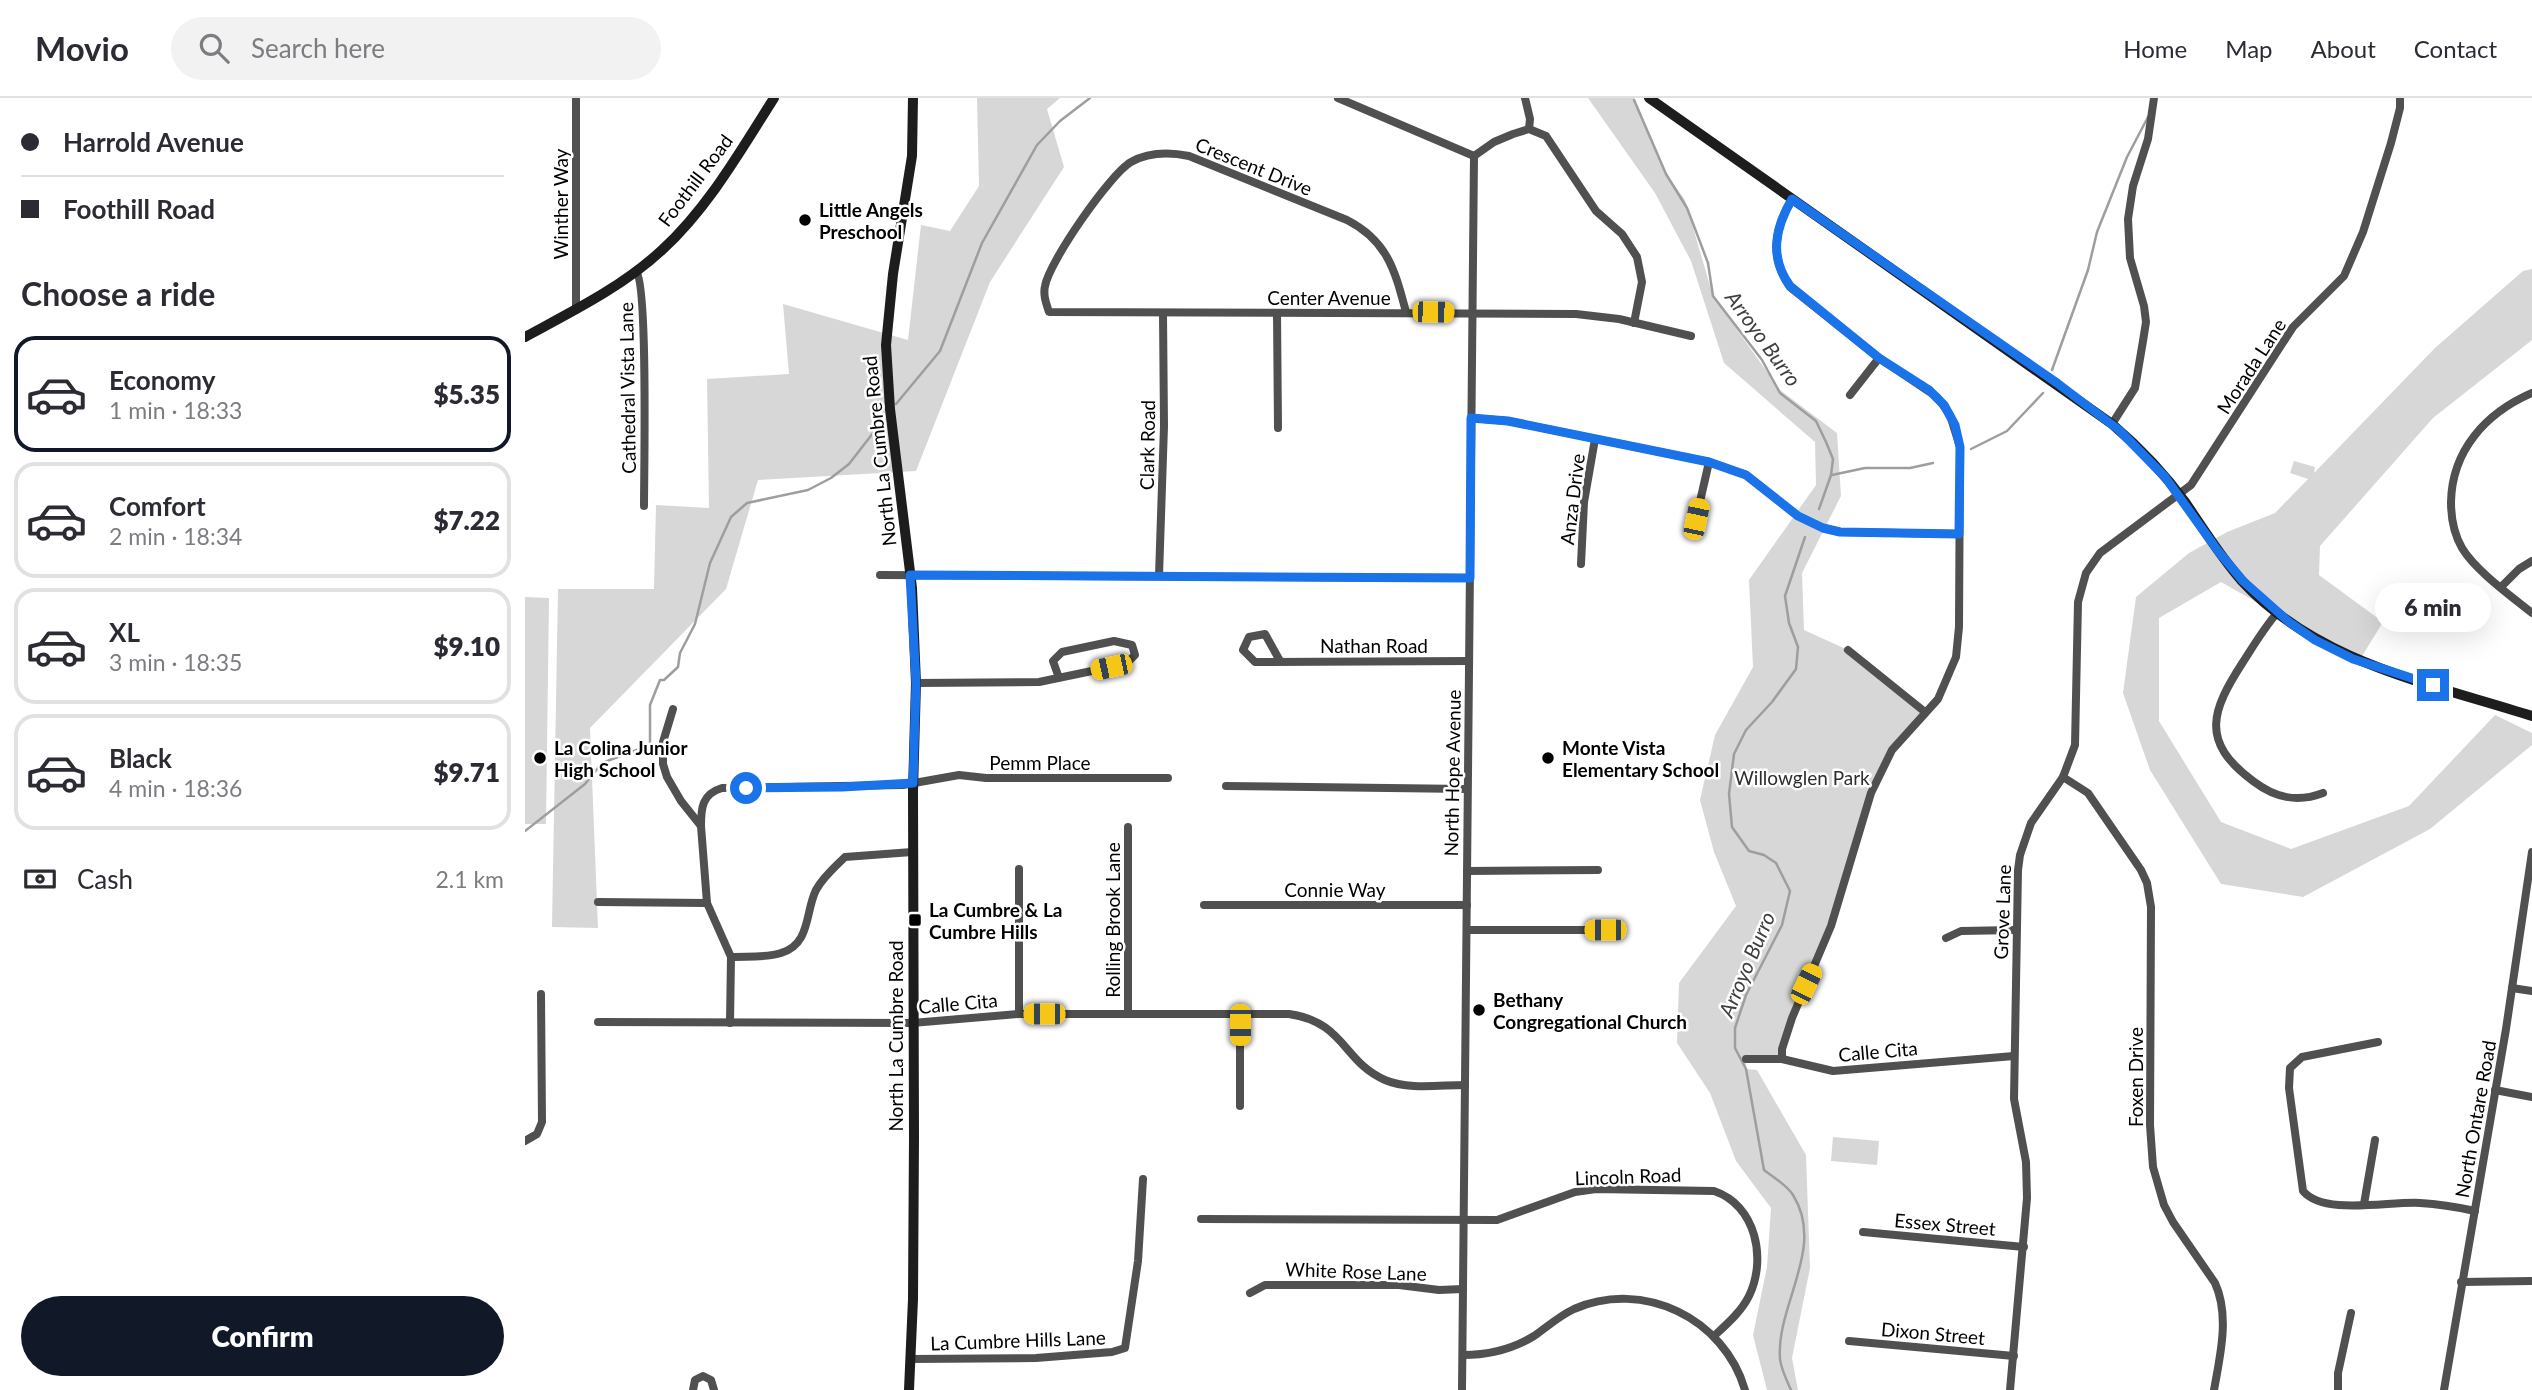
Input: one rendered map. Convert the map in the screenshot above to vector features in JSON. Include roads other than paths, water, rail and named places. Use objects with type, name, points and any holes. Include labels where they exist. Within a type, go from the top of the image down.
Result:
[{"type":"main road","name":"Foothill Road","points":[[525,337],[576,310],[636,271],[661,251],[689,221],[774,98]]},
{"type":"main road","name":"North La Cumbre Road","points":[[909,1390],[913,1248],[912,852],[916,683],[910,575],[890,409],[886,345],[893,274],[912,156],[913,98]]},
{"type":"main road","points":[[1649,98],[2112,424],[2180,495],[2229,566],[2259,597],[2315,640],[2353,659],[2532,716]]},
{"type":"street","name":"Winther Way","points":[[576,98],[576,310]]},
{"type":"street","points":[[1338,98],[1474,156],[1494,142],[1529,129],[1546,136],[1596,211],[1622,234],[1632,247],[1641,268],[1642,282],[1634,323]]},
{"type":"street","points":[[1525,98],[1530,118],[1529,129]]},
{"type":"street","points":[[2112,424],[2135,388],[2144,341],[2144,306],[2130,258],[2128,219],[2133,186],[2148,139],[2154,98]]},
{"type":"street","name":"Morada Lane","points":[[2180,495],[2191,485],[2293,327],[2344,276],[2366,225],[2391,143],[2400,98]]},
{"type":"street","name":"Crescent Drive","points":[[1049,312],[1045,301],[1045,282],[1063,248],[1118,171],[1142,157],[1167,153],[1189,156],[1347,220],[1364,230],[1391,262],[1406,312]]},
{"type":"street","name":"North Hope Avenue","points":[[1462,1390],[1474,156]]},
{"type":"street","points":[[1782,1059],[1782,1049],[1792,1018],[1831,926],[1871,793],[1901,737],[1938,699],[1956,657],[1959,627],[1960,447],[1950,415],[1929,390],[1879,358],[1795,292],[1780,271],[1775,251],[1777,231],[1792,199]]},
{"type":"street","name":"Cathedral Vista Lane","points":[[636,271],[640,275],[642,291],[644,506]]},
{"type":"street","name":"Center Avenue","points":[[1049,312],[1576,314],[1691,336]]},
{"type":"street","points":[[1277,313],[1278,428]]},
{"type":"street","name":"Clark Road","points":[[1159,576],[1164,426],[1163,314]]},
{"type":"street","points":[[1850,395],[1879,358]]},
{"type":"street","points":[[2532,393],[2511,404],[2478,430],[2462,453],[2453,482],[2451,510],[2453,526],[2461,547],[2474,564],[2532,613]]},
{"type":"street","points":[[1471,418],[1508,421],[1709,462],[1746,475],[1798,516],[1823,528],[1852,534],[1959,534]]},
{"type":"street","name":"Anza Drive","points":[[1581,564],[1584,502],[1595,439]]},
{"type":"street","points":[[1696,519],[1709,462]]},
{"type":"street","name":"Grove Lane","points":[[2010,1390],[2024,1247],[2027,1180],[2016,1115],[2014,1056],[2018,870],[2025,836],[2039,810],[2063,777],[2075,746],[2078,602],[2086,573],[2109,545],[2180,495]]},
{"type":"street","points":[[2501,587],[2511,575],[2532,561]]},
{"type":"street","points":[[880,575],[1470,578]]},
{"type":"street","points":[[2277,612],[2222,695],[2217,713],[2218,736],[2231,762],[2267,791],[2301,799],[2323,793]]},
{"type":"street","name":"Nathan Road","points":[[1279,661],[1265,634],[1249,637],[1243,650],[1255,662],[1469,661]]},
{"type":"street","points":[[916,683],[1021,684],[1059,678],[1128,662],[1135,655],[1132,645],[1114,641],[1062,652],[1053,660],[1059,678]]},
{"type":"street","points":[[1848,650],[1925,712]]},
{"type":"street","points":[[673,709],[663,742],[663,764],[681,801],[701,826],[708,903],[731,957],[730,1023]]},
{"type":"street","name":"Pemm Place","points":[[701,826],[704,801],[708,795],[722,788],[842,787],[913,783],[959,775],[986,778],[1168,778]]},
{"type":"street","name":"Foxen Drive","points":[[2063,777],[2088,793],[2141,870],[2147,883],[2151,907],[2151,1146],[2164,1205],[2221,1294],[2223,1312],[2220,1354],[2214,1390]]},
{"type":"street","points":[[1226,786],[1467,789]]},
{"type":"street","name":"Rolling Brook Lane","points":[[1128,827],[1128,1014]]},
{"type":"street","points":[[731,957],[778,954],[794,946],[805,931],[811,903],[820,883],[845,857],[912,852]]},
{"type":"street","name":"North Ontare Road","points":[[2444,1390],[2512,988],[2532,852]]},
{"type":"street","points":[[1019,869],[1019,1014]]},
{"type":"street","points":[[1467,871],[1598,870]]},
{"type":"street","points":[[598,902],[708,903]]},
{"type":"street","name":"Connie Way","points":[[1204,905],[1467,905]]},
{"type":"street","points":[[1467,930],[1605,930]]},
{"type":"street","points":[[1946,939],[1961,931],[2015,930]]},
{"type":"street","points":[[2512,988],[2532,991]]},
{"type":"street","points":[[525,1141],[537,1134],[542,1122],[541,994]]},
{"type":"street","name":"Calle Cita","points":[[598,1022],[912,1023],[1019,1014],[1289,1014],[1310,1019],[1333,1032],[1372,1072],[1393,1082],[1465,1085]]},
{"type":"street","points":[[1240,1014],[1240,1106]]},
{"type":"street","points":[[2378,1042],[2302,1057],[2293,1063],[2289,1073],[2303,1191],[2310,1198],[2345,1205],[2419,1203],[2475,1211]]},
{"type":"street","name":"Calle Cita","points":[[1746,1059],[1782,1059],[1833,1071],[2014,1056]]},
{"type":"street","points":[[2495,1090],[2532,1097]]},
{"type":"street","points":[[2364,1204],[2375,1140]]},
{"type":"street","name":"La Cumbre Hills Lane","points":[[909,1359],[1036,1358],[1107,1353],[1125,1348],[1137,1261],[1143,1180]]},
{"type":"street","name":"Lincoln Road","points":[[1201,1219],[1464,1221],[1510,1217],[1563,1195],[1596,1189],[1709,1190],[1723,1194],[1737,1204],[1747,1218],[1755,1240],[1758,1263],[1753,1285],[1744,1305],[1714,1336]]},
{"type":"street","name":"Essex Street","points":[[1863,1233],[2024,1247]]},
{"type":"street","points":[[2461,1282],[2532,1281]]},
{"type":"street","name":"White Rose Lane","points":[[1250,1293],[1265,1285],[1399,1285],[1439,1290],[1463,1289]]},
{"type":"street","points":[[1463,1355],[1486,1355],[1503,1351],[1534,1336],[1574,1309],[1599,1301],[1639,1299],[1673,1308],[1689,1316],[1714,1336],[1735,1366],[1745,1390]]},
{"type":"street","points":[[2338,1390],[2338,1373],[2351,1313]]},
{"type":"street","name":"Dixon Street","points":[[1849,1341],[2014,1356]]},
{"type":"street","points":[[693,1390],[695,1380],[703,1376],[712,1380],[714,1390]]},
{"type":"waterway","points":[[896,404],[940,351],[982,243],[1037,145],[1060,121],[1090,98]]},
{"type":"waterway","name":"Arroyo Burro","points":[[1634,100],[1666,174],[1687,208],[1708,263],[1713,296],[1762,360],[1780,393],[1816,421],[1826,442],[1833,459],[1831,475],[1819,509]]},
{"type":"waterway","points":[[2052,370],[2088,270],[2097,232],[2127,157],[2148,117]]},
{"type":"waterway","points":[[1971,449],[2007,431],[2043,393]]},
{"type":"waterway","points":[[525,831],[585,784],[602,763],[650,745],[650,705],[660,680],[664,680],[678,667],[680,653],[695,624],[710,563],[731,517],[747,503],[808,490],[831,478],[849,464],[880,424]]},
{"type":"waterway","points":[[1832,475],[1865,468],[1910,468],[1933,463]]},
{"type":"waterway","name":"Arroyo Burro","points":[[1791,1390],[1780,1359],[1781,1338],[1802,1256],[1802,1215],[1790,1191],[1764,1170],[1746,1069],[1735,1048],[1735,1028],[1746,995],[1782,925],[1790,891],[1776,863],[1764,855],[1749,851],[1732,827],[1729,794],[1734,754],[1746,730],[1772,702],[1796,669],[1798,647],[1789,623],[1785,596],[1805,537]]},
{"type":"place","name":"Little Angels Preschool","points":[[805,220]]},
{"type":"place","name":"La Colina Junior High School","points":[[540,758]]},
{"type":"place","name":"Monte Vista Elementary School","points":[[1548,758]]},
{"type":"place","name":"La Cumbre & La Cumbre Hills","points":[[915,920]]},
{"type":"place","name":"Bethany Congregational Church","points":[[1479,1010]]},
{"type":"park label","name":"Willowglen Park","points":[[1802,777]]}]
